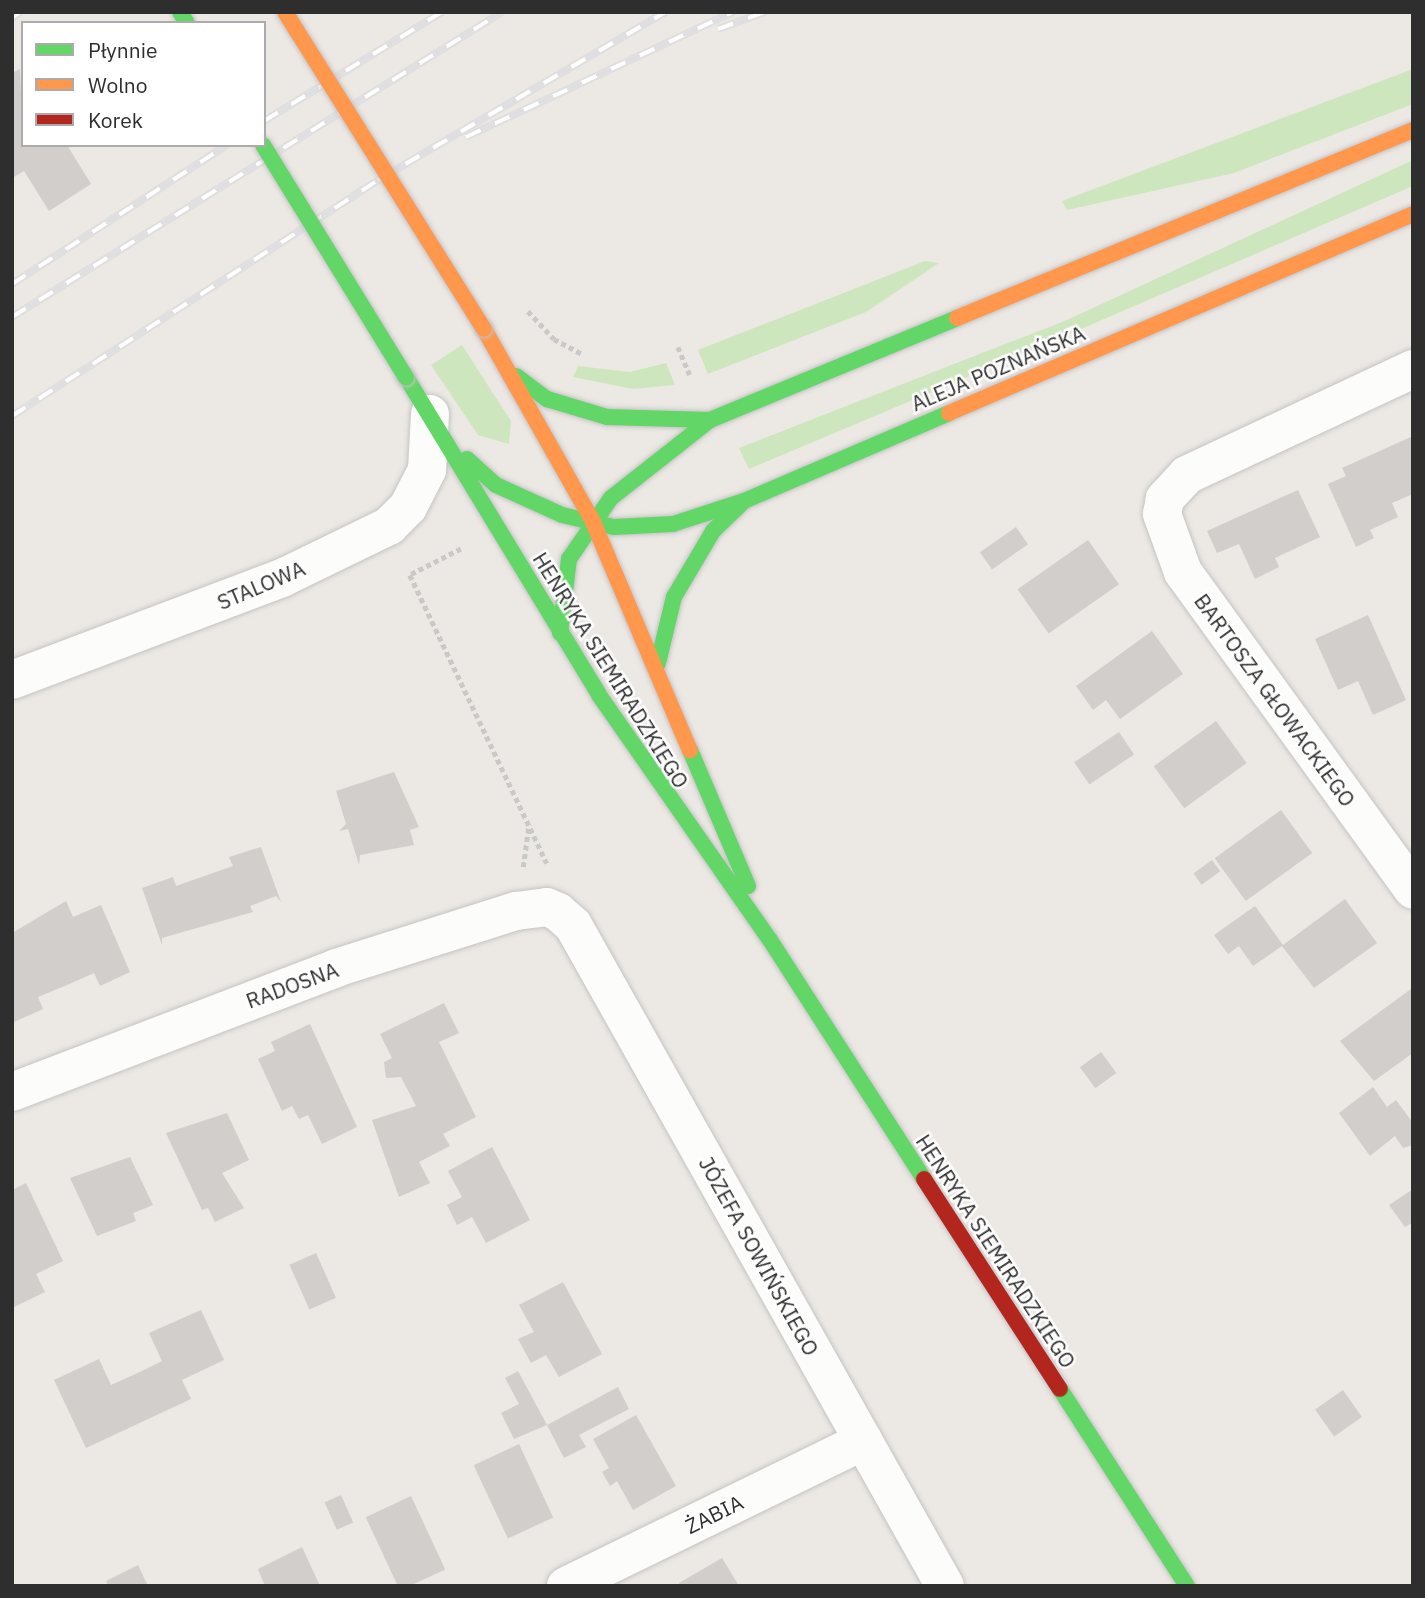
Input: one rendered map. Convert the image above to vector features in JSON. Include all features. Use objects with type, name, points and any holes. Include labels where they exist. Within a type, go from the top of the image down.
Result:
[{"type":"main road","name":"HENRYKA SIEMIRADZKIEGO","points":[[285,12],[484,329],[593,522],[658,663],[770,940]]},
{"type":"main road","points":[[560,633],[569,559],[593,522],[611,498],[710,420],[1413,130]]},
{"type":"main road","points":[[264,147],[430,414]]},
{"type":"main road","name":"ALEJA POZNAŃSKA","points":[[430,414],[496,485],[539,508],[593,522],[673,524],[744,501],[1413,214]]},
{"type":"main road","points":[[509,371],[547,399],[586,413],[710,420]]},
{"type":"main road","name":"HENRYKA SIEMIRADZKIEGO","points":[[430,414],[560,633],[672,807],[770,940],[1187,1586]]},
{"type":"main road","name":"HENRYKA SIEMIRADZKIEGO","points":[[658,663],[674,597],[713,531],[744,501]]},
{"type":"street","name":"BARTOSZA GŁOWACKIEGO","points":[[1413,369],[1210,462],[1187,475],[1165,499],[1165,534],[1183,572],[1413,890]]},
{"type":"street","name":"STALOWA","points":[[12,680],[282,578],[389,526],[408,507],[427,470],[430,414]]},
{"type":"street","name":"RADOSNA","points":[[12,1092],[336,968],[497,916],[547,907],[573,925]]},
{"type":"street","name":"JÓZEFA SOWIŃSKIEGO","points":[[573,925],[945,1586]]},
{"type":"street","name":"ŻABIA","points":[[566,1586],[863,1441]]},
{"type":"path","points":[[523,305],[554,340],[582,354]]},
{"type":"path","points":[[461,548],[410,575],[573,925]]},
{"type":"green space","points":[[1413,69],[1413,104],[1234,173],[1067,210],[1062,201]]},
{"type":"green space","points":[[1413,160],[1413,186],[1067,335],[749,469],[739,448],[1067,320]]},
{"type":"green space","points":[[925,261],[939,263],[866,312],[708,374],[698,350]]},
{"type":"green space","points":[[462,345],[511,421],[509,444],[478,435],[431,365]]},
{"type":"green space","points":[[666,363],[675,385],[633,389],[573,377],[578,366],[630,372]]},
{"type":"building","points":[[20,69],[21,147],[68,147],[91,184],[49,211],[24,171],[12,178],[12,73]]},
{"type":"building","points":[[1413,436],[1413,494],[1392,503],[1398,517],[1370,530],[1374,538],[1356,547],[1328,484],[1346,476],[1342,468]]},
{"type":"building","points":[[1298,490],[1320,537],[1275,558],[1279,567],[1255,579],[1239,544],[1217,553],[1207,531]]},
{"type":"building","points":[[1016,527],[1028,544],[992,569],[980,552]]},
{"type":"building","points":[[1088,540],[1119,584],[1049,634],[1018,589]]},
{"type":"building","points":[[1368,615],[1406,700],[1373,715],[1358,681],[1338,690],[1315,639]]},
{"type":"building","points":[[1152,631],[1183,674],[1120,719],[1106,700],[1093,710],[1076,686]]},
{"type":"building","points":[[1216,721],[1247,763],[1184,808],[1154,766]]},
{"type":"building","points":[[1119,732],[1134,754],[1089,785],[1074,762]]},
{"type":"building","points":[[394,772],[419,827],[410,830],[414,845],[360,855],[359,865],[348,829],[339,831],[346,824],[336,791]]},
{"type":"building","points":[[1281,810],[1312,853],[1246,901],[1215,858]]},
{"type":"building","points":[[261,847],[281,902],[276,896],[250,906],[253,912],[162,938],[162,945],[142,888],[173,877],[176,886],[233,866],[229,857]]},
{"type":"building","points":[[1212,860],[1220,871],[1202,885],[1193,874]]},
{"type":"building","points":[[1345,899],[1377,943],[1314,988],[1282,946],[1253,966],[1239,946],[1228,954],[1214,935],[1255,906],[1283,945]]},
{"type":"building","points":[[66,901],[73,917],[101,905],[130,972],[100,986],[94,973],[38,997],[43,1009],[14,1022],[12,933]]},
{"type":"building","points":[[1411,989],[1413,1053],[1374,1081],[1340,1041]]},
{"type":"building","points":[[444,1003],[459,1033],[439,1042],[476,1117],[443,1134],[450,1146],[419,1162],[430,1183],[399,1197],[372,1120],[416,1106],[401,1077],[386,1078],[384,1062],[392,1058],[380,1034]]},
{"type":"building","points":[[310,1024],[357,1127],[322,1144],[308,1115],[299,1119],[292,1106],[282,1111],[258,1059],[275,1051],[271,1042]]},
{"type":"building","points":[[1101,1052],[1116,1073],[1095,1088],[1080,1067]]},
{"type":"building","points":[[1373,1087],[1387,1107],[1396,1100],[1413,1123],[1413,1145],[1403,1148],[1395,1136],[1370,1156],[1339,1113]]},
{"type":"building","points":[[227,1113],[249,1160],[222,1173],[244,1208],[215,1222],[208,1208],[202,1210],[166,1133]]},
{"type":"building","points":[[492,1147],[530,1220],[486,1243],[472,1217],[457,1225],[447,1205],[462,1197],[448,1171]]},
{"type":"building","points":[[130,1157],[153,1205],[133,1213],[136,1221],[97,1236],[70,1178]]},
{"type":"building","points":[[26,1183],[63,1261],[36,1274],[45,1292],[14,1307],[12,1190]]},
{"type":"building","points":[[1413,1189],[1413,1222],[1405,1227],[1389,1205]]},
{"type":"building","points":[[316,1253],[336,1298],[309,1310],[290,1265]]},
{"type":"building","points":[[563,1282],[602,1354],[559,1377],[546,1355],[531,1363],[518,1339],[534,1332],[519,1305]]},
{"type":"building","points":[[201,1310],[224,1360],[182,1380],[191,1399],[86,1448],[54,1380],[99,1359],[111,1385],[142,1371],[162,1361],[149,1333]]},
{"type":"building","points":[[518,1371],[547,1425],[514,1439],[501,1413],[519,1404],[505,1378]]},
{"type":"building","points":[[618,1387],[629,1409],[579,1435],[586,1447],[564,1458],[547,1425]]},
{"type":"building","points":[[1343,1390],[1362,1417],[1334,1437],[1315,1410]]},
{"type":"building","points":[[636,1415],[676,1486],[633,1510],[617,1481],[610,1486],[602,1472],[609,1468],[593,1439]]},
{"type":"building","points":[[519,1444],[553,1517],[508,1539],[474,1465]]},
{"type":"building","points":[[341,1495],[353,1522],[337,1530],[325,1502]]},
{"type":"building","points":[[411,1496],[445,1569],[410,1586],[398,1586],[366,1517]]},
{"type":"building","points":[[302,1547],[320,1586],[265,1586],[258,1569]]},
{"type":"building","points":[[722,1558],[739,1586],[681,1586],[679,1583]]},
{"type":"building","points":[[138,1565],[148,1586],[108,1586],[106,1581]]},
{"type":"railway","points":[[12,18],[20,12]]},
{"type":"railway","points":[[266,120],[442,12]]},
{"type":"railway","points":[[12,317],[502,12]]},
{"type":"railway","points":[[12,416],[378,180],[665,12]]},
{"type":"railway","points":[[466,137],[733,12]]},
{"type":"railway","points":[[718,29],[765,12]]},
{"type":"railway","points":[[12,284],[224,147]]},
{"type":"traffic: fast","points":[[180,12],[186,21]]},
{"type":"traffic: fast","points":[[264,147],[406,377]]},
{"type":"traffic: fast","points":[[560,633],[569,559],[611,498],[710,420],[957,318]]},
{"type":"traffic: fast","points":[[516,376],[547,399],[607,417],[710,420]]},
{"type":"traffic: fast","points":[[406,377],[599,695],[770,940],[924,1179]]},
{"type":"traffic: fast","points":[[467,459],[496,485],[562,515],[614,527],[673,524],[744,501],[949,413]]},
{"type":"traffic: fast","points":[[658,663],[674,597],[713,531],[741,504]]},
{"type":"traffic: fast","points":[[690,750],[748,886]]},
{"type":"traffic: fast","points":[[1060,1389],[1187,1586]]},
{"type":"traffic: slow","points":[[285,12],[484,329]]},
{"type":"traffic: slow","points":[[957,318],[1413,130]]},
{"type":"traffic: slow","points":[[949,413],[1413,214]]},
{"type":"traffic: slow","points":[[484,329],[593,522],[690,750]]},
{"type":"traffic: jam","points":[[924,1179],[1060,1389]]}]
